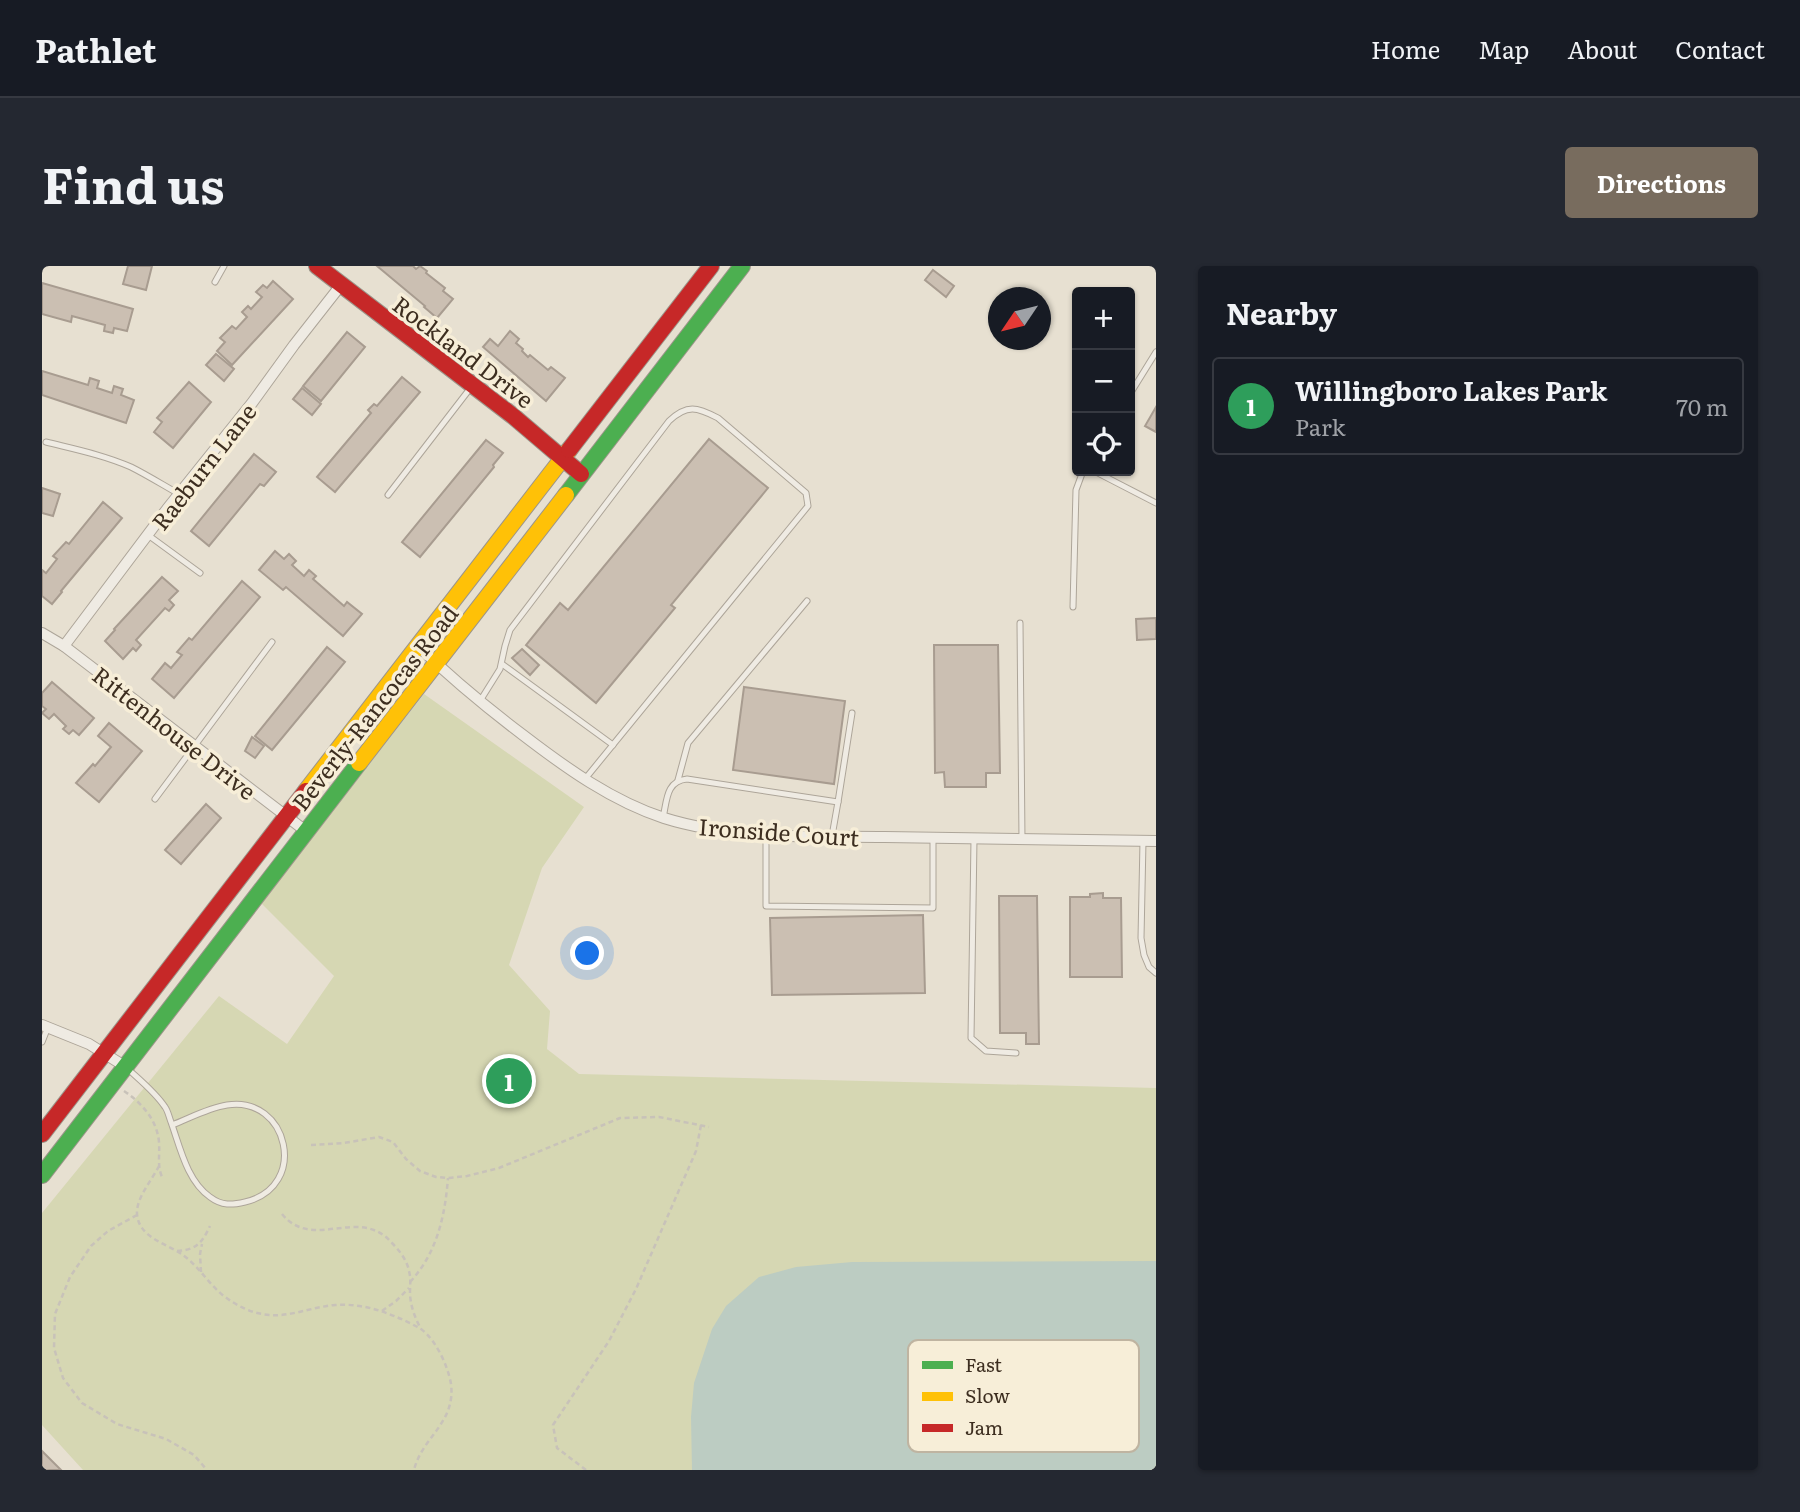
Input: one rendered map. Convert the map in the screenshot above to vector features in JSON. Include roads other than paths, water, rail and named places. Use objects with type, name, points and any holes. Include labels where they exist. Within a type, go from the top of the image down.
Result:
[{"type":"main road","name":"Rockland Drive","points":[[317,266],[513,416],[581,474]]},
{"type":"main road","name":"Beverly-Rancocas Road","points":[[42,1134],[711,266]]},
{"type":"main road","name":"Beverly-Rancocas Road","points":[[42,1175],[741,266]]},
{"type":"street","name":"Raeburn Lane","points":[[64,646],[341,285]]},
{"type":"street","name":"Rittenhouse Drive","points":[[42,633],[64,646],[307,832]]},
{"type":"street","name":"Ironside Court","points":[[418,646],[480,701],[536,745],[619,799],[663,818],[707,828],[766,834],[1156,841]]},
{"type":"street","points":[[45,1026],[89,1044],[126,1067]]},
{"type":"lane","points":[[215,282],[224,266]]},
{"type":"lane","points":[[1135,386],[1156,352]]},
{"type":"lane","points":[[388,495],[472,386]]},
{"type":"lane","points":[[480,701],[502,664],[510,630],[669,421],[678,412],[690,408],[706,411],[718,418],[806,494],[808,506],[585,779]]},
{"type":"lane","points":[[46,442],[117,462],[179,494]]},
{"type":"lane","points":[[1073,607],[1076,490],[1081,476]]},
{"type":"lane","points":[[1104,476],[1156,503]]},
{"type":"lane","points":[[148,535],[200,573]]},
{"type":"lane","points":[[663,818],[670,788],[678,780],[688,743],[807,601]]},
{"type":"lane","points":[[1020,623],[1022,840]]},
{"type":"lane","points":[[155,799],[272,642]]},
{"type":"lane","points":[[502,664],[613,745]]},
{"type":"lane","points":[[832,836],[852,713]]},
{"type":"lane","points":[[678,780],[687,779],[838,802]]},
{"type":"lane","points":[[766,834],[766,905],[780,906],[933,908],[933,838]]},
{"type":"lane","points":[[974,839],[971,1038],[986,1051],[1016,1053]]},
{"type":"lane","points":[[1143,841],[1142,938],[1144,955],[1149,967],[1156,973]]},
{"type":"lane","points":[[42,1041],[45,1026]]},
{"type":"lane","points":[[126,1067],[166,1108],[172,1125],[186,1164],[196,1183],[210,1197],[229,1205],[250,1201],[272,1190],[283,1172],[286,1152],[279,1130],[265,1114],[248,1105],[229,1104],[206,1110],[172,1125]]},
{"type":"place","name":"Willingboro Lakes Park","points":[[509,1081]]}]
